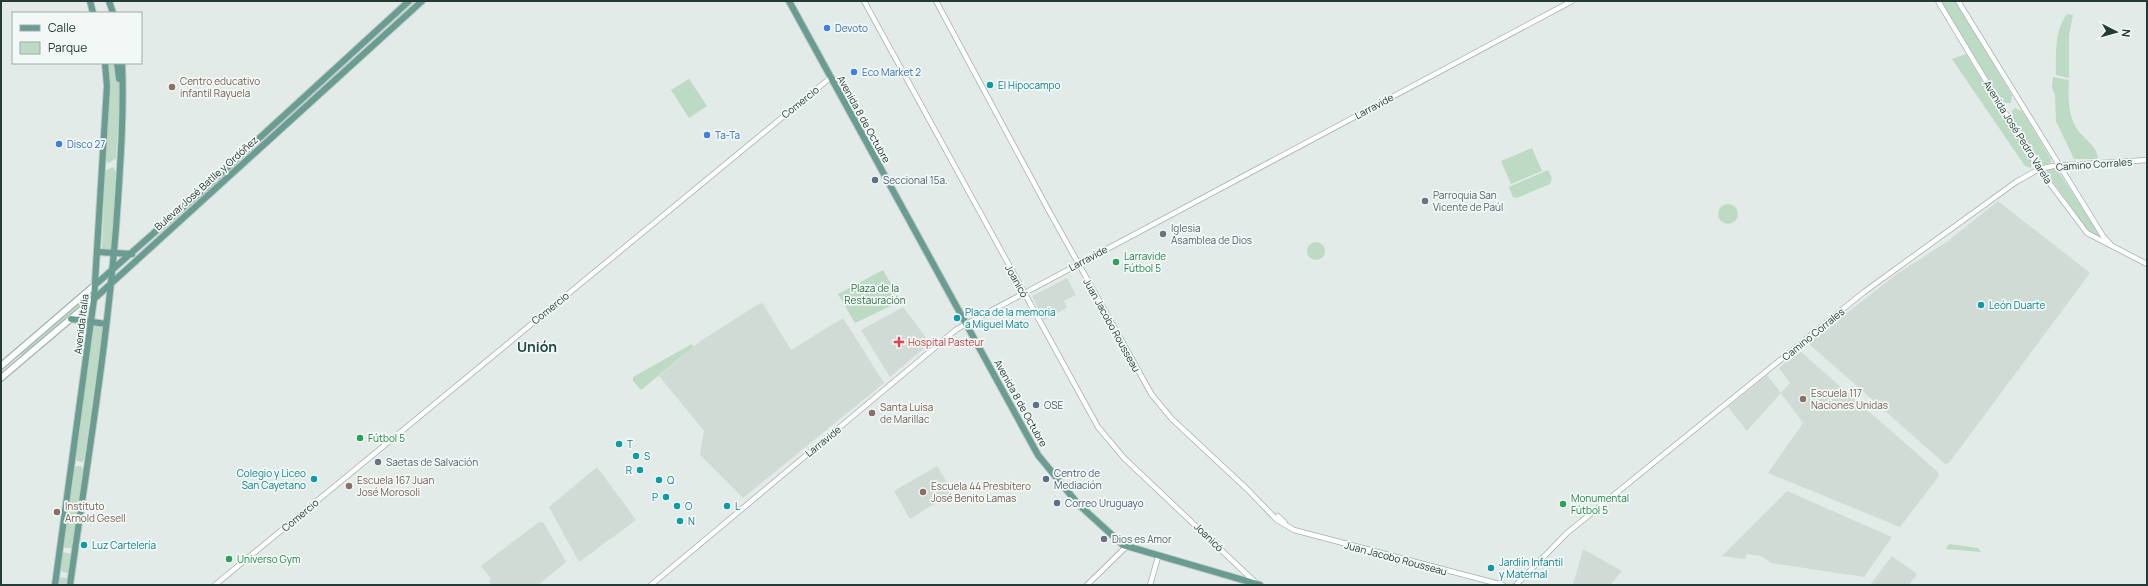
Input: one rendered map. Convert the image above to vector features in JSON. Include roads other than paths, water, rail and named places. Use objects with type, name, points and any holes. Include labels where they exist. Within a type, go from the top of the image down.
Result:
[{"type":"main road","points":[[90,1],[93,12]]},
{"type":"main road","points":[[109,1],[112,12]]},
{"type":"main road","name":"Bulevar José Batlle y Ordóñez","points":[[1,366],[132,254],[409,1]]},
{"type":"main road","name":"Bulevar José Batlle y Ordóñez","points":[[1,378],[112,284],[422,1]]},
{"type":"main road","name":"Avenida 8 de Octubre","points":[[789,1],[1038,455],[1078,504],[1126,547],[1258,585]]},
{"type":"main road","name":"Avenida Italia","points":[[55,585],[96,285],[107,86],[105,64]]},
{"type":"main road","points":[[117,64],[118,77],[123,86]]},
{"type":"main road","points":[[70,585],[112,284],[123,86],[122,64]]},
{"type":"main road","points":[[98,252],[132,254]]},
{"type":"main road","points":[[71,319],[106,324]]},
{"type":"street","name":"Joanicó","points":[[864,1],[1098,427],[1124,458],[1258,585]]},
{"type":"street","name":"Juan Jacobo Rousseau","points":[[936,1],[1078,264],[1152,395],[1172,419],[1247,489],[1277,520],[1290,528],[1300,533],[1503,585]]},
{"type":"street","name":"Larravide","points":[[651,585],[938,343],[966,324],[1572,1]]},
{"type":"street","name":"Avenida José Pedro Varela","points":[[1938,1],[2039,169],[2087,233],[2115,249],[2147,264]]},
{"type":"street","name":"Avenida José Pedro Varela","points":[[1958,1],[2058,166],[2103,236],[2115,249]]},
{"type":"street","name":"Comercio","points":[[215,585],[830,78]]},
{"type":"street","name":"Camino Corrales","points":[[1516,585],[1559,540],[1864,292],[2016,182],[2039,169],[2058,166],[2147,160]]},
{"type":"street","name":"Juan Jacobo Rousseau","points":[[1278,516],[1290,528]]},
{"type":"street","points":[[1086,585],[1126,547]]},
{"type":"street","points":[[1150,585],[1158,556]]},
{"type":"place","name":"Devoto","points":[[827,28]]},
{"type":"place","name":"Eco Market 2","points":[[854,72]]},
{"type":"place","name":"El Hipocampo","points":[[990,85]]},
{"type":"place","name":"Centro educativo infantil Rayuela","points":[[172,87]]},
{"type":"place","name":"Ta-Ta","points":[[707,135]]},
{"type":"place","name":"Disco 27","points":[[59,144]]},
{"type":"place","name":"Seccional 15a.","points":[[875,180]]},
{"type":"place","name":"Parroquia San Vicente de Paúl","points":[[1425,201]]},
{"type":"place","name":"Iglesia Asamblea de Dios","points":[[1163,234]]},
{"type":"place","name":"Larravide Fútbol 5","points":[[1116,262]]},
{"type":"place","name":"León Duarte","points":[[1981,305]]},
{"type":"place","name":"Placa de la memoria a Miguel Mato","points":[[957,318]]},
{"type":"place","name":"Hospital Pasteur","points":[[899,342]]},
{"type":"place","name":"Escuela 117 Naciones Unidas","points":[[1803,399]]},
{"type":"place","name":"OSE","points":[[1036,405]]},
{"type":"place","name":"Santa Luisa de Marillac","points":[[872,413]]},
{"type":"place","name":"Fútbol 5","points":[[360,438]]},
{"type":"place","name":"T","points":[[619,444]]},
{"type":"place","name":"S","points":[[636,456]]},
{"type":"place","name":"Saetas de Salvación","points":[[378,462]]},
{"type":"place","name":"R","points":[[640,470]]},
{"type":"place","name":"Colegio y Liceo San Cayetano","points":[[314,479]]},
{"type":"place","name":"Centro de Mediación","points":[[1046,479]]},
{"type":"place","name":"Q","points":[[659,480]]},
{"type":"place","name":"Escuela 167 Juan José Morosoli","points":[[349,486]]},
{"type":"place","name":"Escuela 44 Presbítero José Benito Lamas","points":[[923,492]]},
{"type":"place","name":"P","points":[[666,497]]},
{"type":"place","name":"Correo Uruguayo","points":[[1057,503]]},
{"type":"place","name":"Monumental Fútbol 5","points":[[1563,504]]},
{"type":"place","name":"O","points":[[677,506]]},
{"type":"place","name":"L","points":[[727,506]]},
{"type":"place","name":"Instituto Arnold Gesell","points":[[57,512]]},
{"type":"place","name":"N","points":[[680,521]]},
{"type":"place","name":"Dios es Amor","points":[[1104,539]]},
{"type":"place","name":"Luz Cartelería","points":[[84,545]]},
{"type":"place","name":"Universo Gym","points":[[229,559]]},
{"type":"place","name":"Jardiín Infantil y Maternal","points":[[1491,568]]},
{"type":"district","name":"Unión","points":[[537,346]]},
{"type":"park label","name":"Plaza de la Restauración","points":[[875,294]]}]
